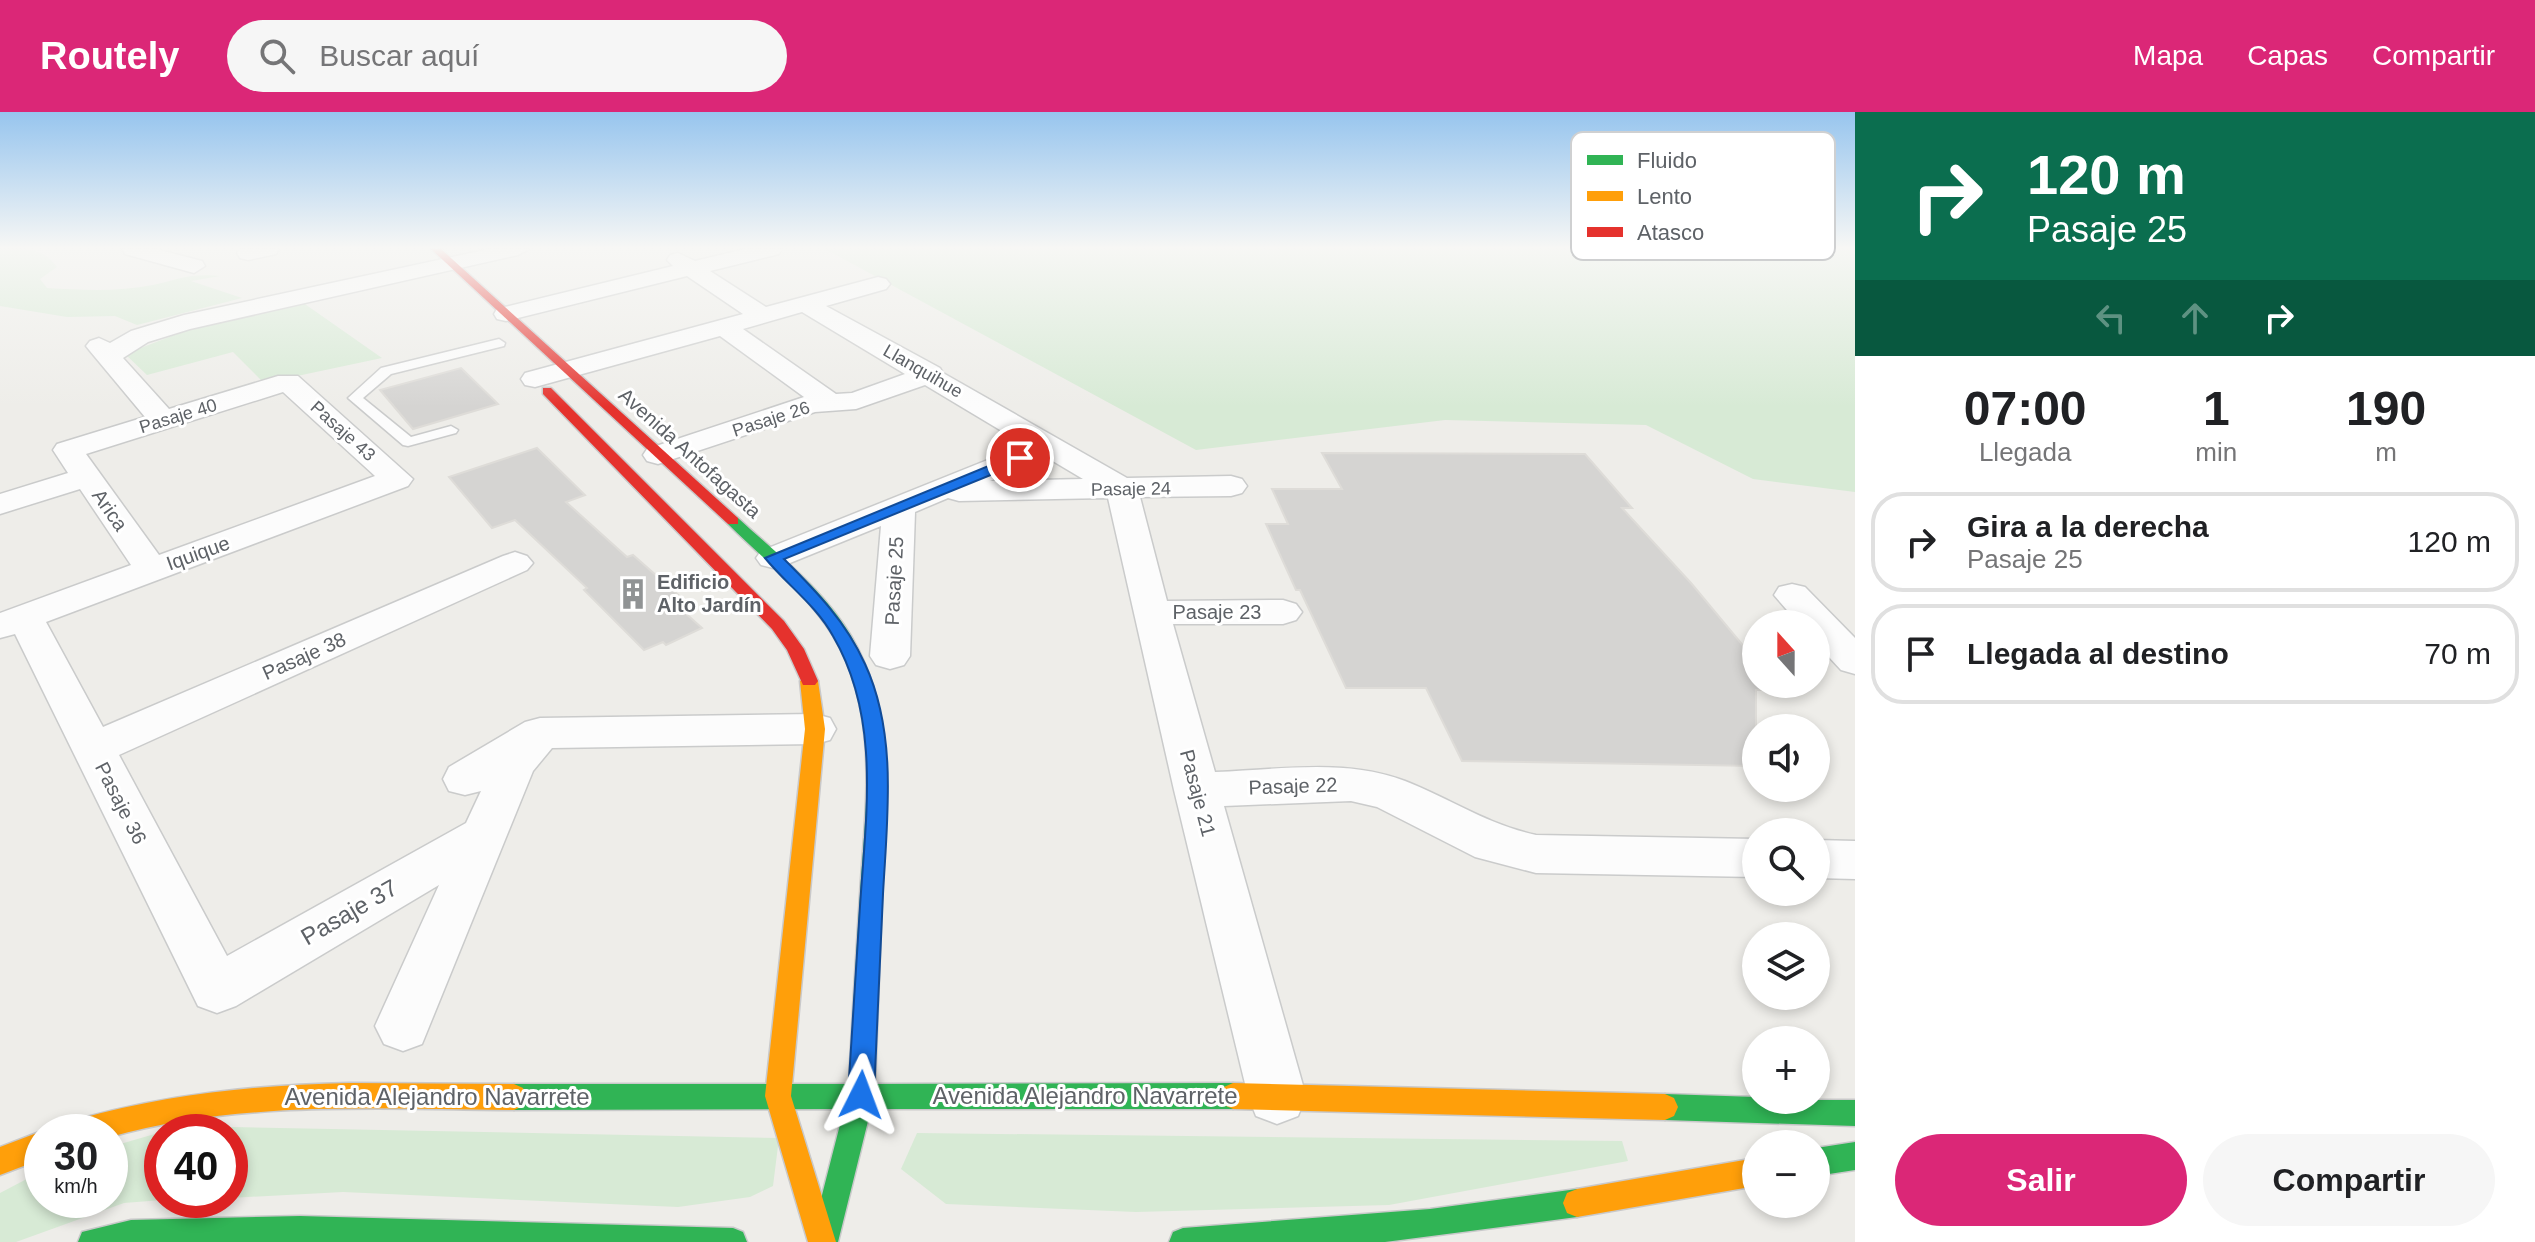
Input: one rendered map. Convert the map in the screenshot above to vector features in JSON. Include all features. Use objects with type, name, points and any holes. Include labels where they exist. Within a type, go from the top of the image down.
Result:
[{"type":"street","points":[[164,421],[103,351],[186,322],[268,302]]},
{"type":"street","name":"Avenida Antofagasta","points":[[490,302],[773,558],[822,607],[842,636],[858,668],[876,732],[878,795],[861,1095],[823,1242]]},
{"type":"street","points":[[506,314],[555,302]]},
{"type":"street","points":[[742,302],[763,316]]},
{"type":"street","points":[[531,374],[566,370],[813,302]]},
{"type":"street","name":"Llanquihue","points":[[805,304],[930,374],[1122,489]]},
{"type":"street","points":[[724,327],[830,403]]},
{"type":"street","name":"Avenida Antofagasta","points":[[531,374],[791,641],[809,677],[814,698],[815,729],[778,1096],[823,1242]]},
{"type":"street","name":"Pasaje 26","points":[[658,455],[812,404],[856,401],[930,374]]},
{"type":"street","name":"Pasaje 40","points":[[68,450],[288,382]]},
{"type":"street","name":"Pasaje 43","points":[[288,382],[397,479]]},
{"type":"street","name":"Pasaje 25","points":[[773,558],[1048,446]]},
{"type":"street","name":"Arica","points":[[68,450],[152,570]]},
{"type":"street","points":[[0,504],[87,477]]},
{"type":"street","name":"Iquique","points":[[13,622],[397,479]]},
{"type":"street","name":"Pasaje 24","points":[[935,491],[1231,486]]},
{"type":"street","name":"Pasaje 21","points":[[1122,489],[1196,790],[1277,1096]]},
{"type":"street","name":"Pasaje 25","points":[[890,656],[899,505]]},
{"type":"street","name":"Pasaje 38","points":[[93,749],[515,563]]},
{"type":"street","points":[[1792,595],[1855,661]]},
{"type":"street","name":"Pasaje 23","points":[[1151,613],[1283,612]]},
{"type":"street","name":"Pasaje 36","points":[[13,622],[93,749],[217,989]]},
{"type":"street","points":[[465,779],[591,704]]},
{"type":"street","points":[[540,733],[815,729]]},
{"type":"street","points":[[403,1026],[514,765],[540,733]]},
{"type":"street","name":"Pasaje 22","points":[[1196,790],[1351,784],[1389,793],[1492,844],[1536,854],[1742,858]]},
{"type":"street","name":"Pasaje 37","points":[[217,989],[482,836]]},
{"type":"street","points":[[1830,859],[1855,860]]},
{"type":"street","name":"Avenida Alejandro Navarrete","points":[[128,1117],[203,1102],[258,1097],[861,1095],[1277,1096],[1855,1113]]},
{"type":"street","points":[[0,1161],[24,1152]]},
{"type":"street","points":[[1830,1160],[1855,1156]]},
{"type":"street","points":[[1183,1242],[1354,1232],[1535,1228],[1742,1176]]},
{"type":"street","points":[[117,1239],[300,1230],[733,1242]]},
{"type":"lane","points":[[451,430],[408,442],[355,398],[386,371],[498,342]]},
{"type":"green space","points":[[0,302],[227,302],[137,325],[115,316],[67,317],[0,306]]},
{"type":"green space","points":[[302,302],[382,358],[264,383],[233,352],[147,375],[125,354],[190,329]]},
{"type":"green space","points":[[922,302],[1855,302],[1855,492],[1753,479],[1646,425],[1445,420],[1196,450]]},
{"type":"green space","points":[[248,1127],[779,1138],[773,1186],[750,1197],[678,1207],[343,1192],[248,1197]]},
{"type":"green space","points":[[917,1133],[1622,1141],[1628,1161],[1389,1205],[1136,1212],[946,1204],[901,1169]]},
{"type":"green space","points":[[144,1137],[144,1201],[128,1203],[128,1142]]},
{"type":"green space","points":[[24,1180],[24,1218],[82,1218],[16,1242],[0,1242],[0,1193]]},
{"type":"building","points":[[461,368],[498,404],[413,429],[380,390]]},
{"type":"building","points":[[537,448],[585,495],[566,502],[627,557],[633,555],[692,607],[683,611],[702,628],[666,645],[663,642],[644,650],[584,590],[587,588],[515,520],[492,528],[449,477]]},
{"type":"building","points":[[1322,453],[1585,454],[1632,508],[1622,508],[1742,644],[1742,698],[1756,698],[1756,714],[1742,714],[1742,766],[1462,761],[1426,688],[1346,688],[1266,524],[1288,524],[1272,489],[1342,489]]},
{"type":"traffic: fast","points":[[733,521],[822,607],[842,636],[858,668],[870,704],[878,763],[861,1095],[824,1242]]},
{"type":"traffic: fast","points":[[514,1097],[1233,1096]]},
{"type":"traffic: fast","points":[[1665,1107],[1855,1113]]},
{"type":"traffic: fast","points":[[1830,1160],[1855,1156]]},
{"type":"traffic: fast","points":[[1183,1242],[1430,1223],[1577,1203]]},
{"type":"traffic: fast","points":[[92,1242],[131,1234],[300,1230],[733,1242]]},
{"type":"traffic: slow","points":[[809,681],[815,729],[778,1096],[822,1242]]},
{"type":"traffic: slow","points":[[1233,1096],[1665,1107]]},
{"type":"traffic: slow","points":[[128,1118],[186,1107],[294,1097],[514,1097]]},
{"type":"traffic: slow","points":[[0,1161],[24,1152]]},
{"type":"traffic: slow","points":[[1577,1203],[1742,1174]]},
{"type":"traffic: jam","points":[[494,302],[733,521]]},
{"type":"traffic: jam","points":[[547,391],[778,625],[795,649],[809,681]]},
{"type":"place","name":"Edificio Alto Jardín","points":[[633,594]]},
{"type":"route","points":[[861,1095],[878,795],[876,732],[858,668],[842,636],[822,607],[773,558],[1020,458]]}]
